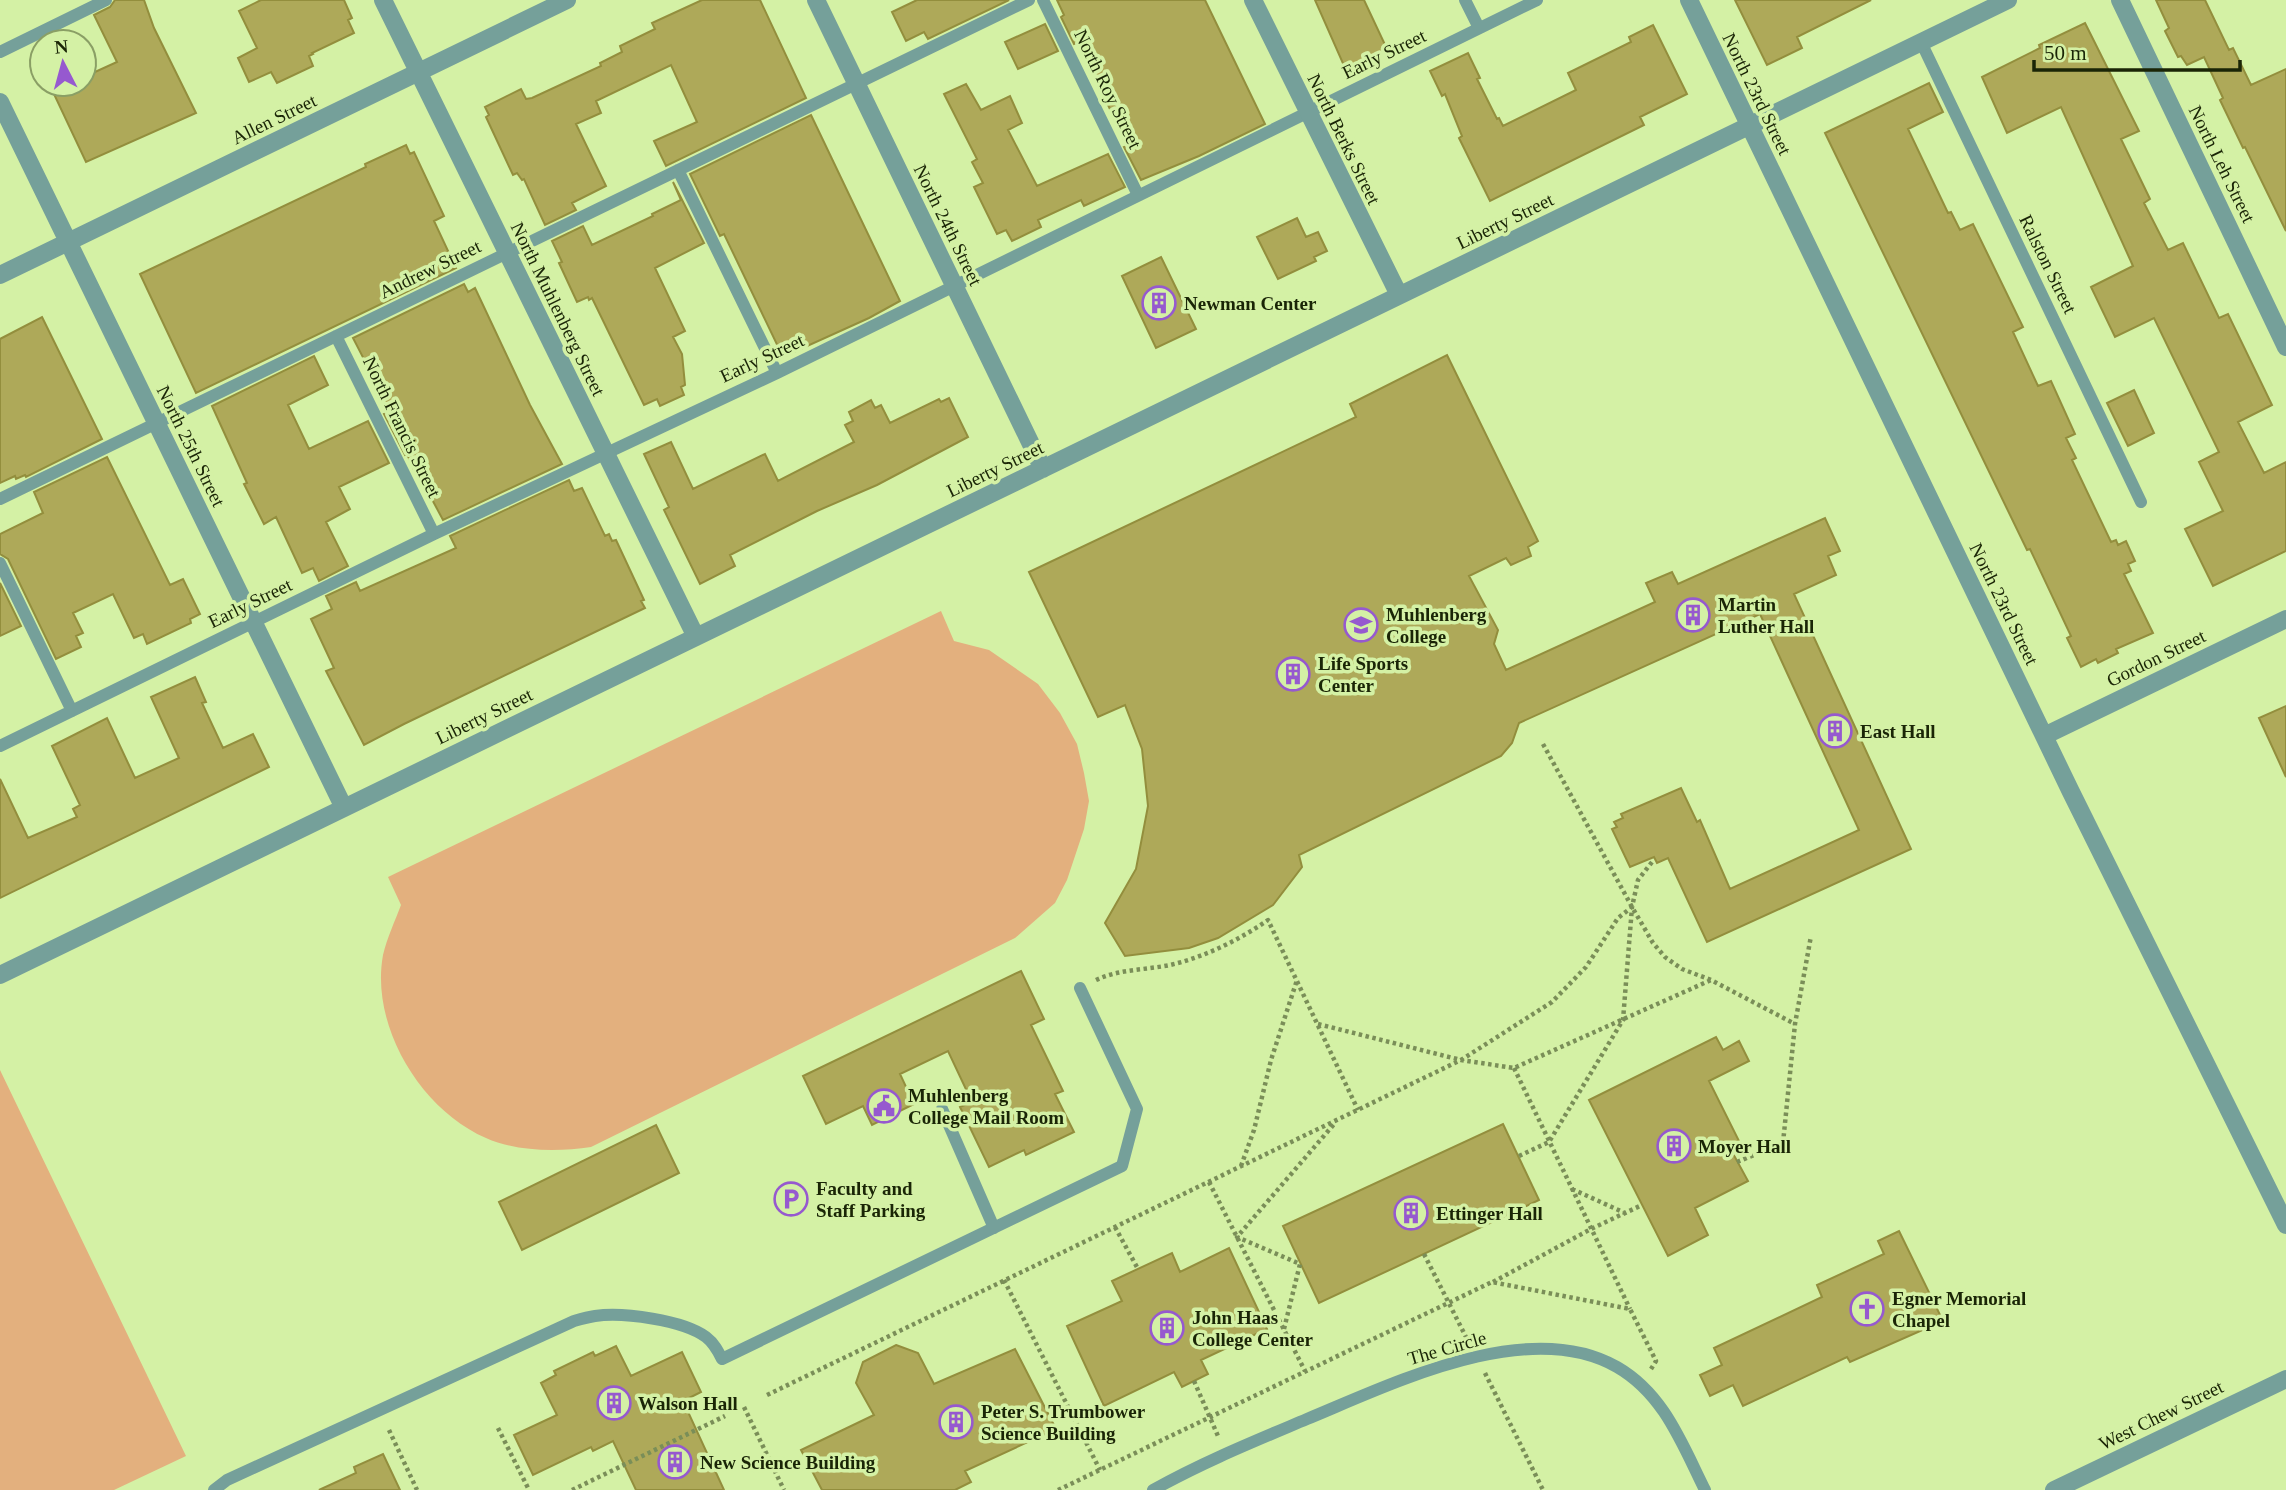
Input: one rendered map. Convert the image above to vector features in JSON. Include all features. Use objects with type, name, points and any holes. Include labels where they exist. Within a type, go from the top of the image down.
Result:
[{"type":"street","name":"North Muhlenberg Street","points":[[383,0],[696,637]]},
{"type":"street","name":"Allen Street","points":[[0,275],[567,0]]},
{"type":"street","name":"North 24th Street","points":[[816,0],[1042,469]]},
{"type":"street","name":"North Berks Street","points":[[1253,0],[1399,295]]},
{"type":"street","name":"North 23rd Street","points":[[1689,0],[2044,736],[2286,1225]]},
{"type":"street","name":"Liberty Street","points":[[0,975],[2008,0]]},
{"type":"street","name":"North Leh Street","points":[[2120,0],[2286,347]]},
{"type":"street","name":"North 25th Street","points":[[0,102],[344,808]]},
{"type":"street","name":"Gordon Street","points":[[2044,736],[2286,619]]},
{"type":"street","name":"West Chew Street","points":[[2054,1490],[2286,1378]]},
{"type":"lane","points":[[0,52],[106,0]]},
{"type":"lane","name":"Andrew Street","points":[[0,499],[1029,0]]},
{"type":"lane","name":"North Roy Street","points":[[1043,0],[1138,195]]},
{"type":"lane","points":[[1465,0],[1479,28]]},
{"type":"lane","name":"Early Street","points":[[0,746],[434,534],[777,373],[1537,0]]},
{"type":"lane","name":"Ralston Street","points":[[1921,42],[2141,502]]},
{"type":"lane","points":[[678,170],[777,373]]},
{"type":"lane","name":"North Francis Street","points":[[336,336],[434,534]]},
{"type":"lane","points":[[0,563],[72,710]]},
{"type":"lane","points":[[214,1490],[227,1480],[574,1321],[594,1316],[619,1315],[669,1323],[705,1336],[722,1359],[1122,1166],[1137,1109],[1080,988]]},
{"type":"lane","points":[[942,1109],[994,1228]]},
{"type":"lane","name":"The Circle","points":[[1153,1490],[1227,1452],[1380,1389],[1477,1357],[1536,1349],[1563,1350],[1591,1356],[1616,1367],[1640,1383],[1665,1410],[1705,1490]]},
{"type":"path","points":[[1543,744],[1632,907],[1653,943],[1665,957],[1682,969],[1711,980],[1795,1024]]},
{"type":"path","points":[[1518,1156],[1549,1142],[1623,1020],[1632,907],[1638,880],[1652,862]]},
{"type":"path","points":[[767,1395],[1461,1060],[1552,1002],[1586,967],[1618,918],[1632,907]]},
{"type":"path","points":[[1080,988],[1107,975],[1172,964],[1210,953],[1268,920],[1358,1110]]},
{"type":"path","points":[[1737,1162],[1783,1143],[1795,1024],[1811,936]]},
{"type":"path","points":[[1241,1166],[1297,980]]},
{"type":"path","points":[[1317,1024],[1461,1060],[1514,1068],[1711,980]]},
{"type":"path","points":[[1514,1068],[1656,1362]]},
{"type":"path","points":[[1237,1237],[1338,1120]]},
{"type":"path","points":[[1209,1182],[1305,1371]]},
{"type":"path","points":[[1572,1188],[1626,1213]]},
{"type":"path","points":[[1058,1490],[1492,1282],[1642,1205]]},
{"type":"path","points":[[1115,1227],[1138,1269]]},
{"type":"path","points":[[1237,1237],[1300,1264],[1284,1329]]},
{"type":"path","points":[[1424,1254],[1541,1489]]},
{"type":"path","points":[[1004,1280],[1100,1470]]},
{"type":"path","points":[[1492,1282],[1630,1309]]},
{"type":"path","points":[[1194,1381],[1227,1452]]},
{"type":"path","points":[[744,1406],[784,1490]]},
{"type":"path","points":[[572,1490],[725,1416]]},
{"type":"path","points":[[498,1428],[529,1490]]},
{"type":"path","points":[[388,1430],[416,1490]]},
{"type":"shaded area","points":[[941,611],[954,641],[989,650],[1038,684],[1060,713],[1077,744],[1089,801],[1084,829],[1067,880],[1055,903],[1015,938],[591,1147],[551,1150],[498,1143],[462,1125],[441,1108],[421,1087],[405,1063],[384,1010],[381,982],[383,955],[401,905],[388,877]]},
{"type":"shaded area","points":[[0,1070],[186,1456],[114,1490],[0,1490]]},
{"type":"building","points":[[115,0],[144,0],[154,28],[196,113],[86,162],[56,98],[98,98],[98,71],[117,62],[94,15],[110,7]]},
{"type":"building","points":[[261,0],[344,0],[352,18],[348,20],[354,33],[312,53],[309,56],[313,66],[277,83],[271,72],[249,82],[238,58],[257,48],[239,11]]},
{"type":"building","points":[[702,0],[760,0],[806,98],[666,166],[654,141],[697,122],[671,65],[596,101],[601,113],[576,124],[606,186],[572,203],[576,210],[545,225],[524,179],[517,173],[513,175],[486,117],[489,115],[485,107],[521,89],[526,99],[532,98],[601,66],[600,63],[622,52],[620,46],[655,29],[652,23]]},
{"type":"building","points":[[917,0],[1009,0],[928,39],[924,32],[906,41],[892,12]]},
{"type":"building","points":[[1057,0],[1205,0],[1265,124],[1141,180],[1079,42],[1074,44],[1061,17],[1064,15]]},
{"type":"building","points":[[1315,0],[1364,0],[1387,49],[1345,68]]},
{"type":"building","points":[[1735,0],[1871,0],[1797,37],[1802,48],[1767,65]]},
{"type":"building","points":[[2156,0],[2205,0],[2229,50],[2233,48],[2251,85],[2286,69],[2286,231],[2220,100],[2223,98],[2204,57],[2187,65],[2181,56],[2178,57],[2165,31],[2169,28]]},
{"type":"building","points":[[2085,23],[2139,131],[2121,139],[2150,199],[2144,203],[2168,250],[2183,243],[2219,318],[2228,314],[2272,405],[2238,422],[2264,473],[2286,462],[2286,551],[2213,586],[2185,529],[2223,511],[2199,462],[2219,452],[2154,318],[2115,337],[2091,287],[2133,266],[2061,107],[2007,133],[1982,77]]},
{"type":"building","points":[[1045,24],[1058,51],[1018,69],[1005,42]]},
{"type":"building","points":[[1653,25],[1687,94],[1640,117],[1644,125],[1490,201],[1459,138],[1462,136],[1445,94],[1442,96],[1430,71],[1468,53],[1480,78],[1477,79],[1503,126],[1576,90],[1568,73],[1631,42],[1629,37]]},
{"type":"building","points":[[1929,83],[1943,112],[1908,129],[1948,213],[1951,212],[1960,230],[1973,224],[2023,327],[2013,332],[2038,386],[2051,381],[2075,434],[2066,438],[2076,458],[2072,460],[2111,542],[2116,540],[2118,545],[2126,541],[2135,561],[2128,564],[2131,571],[2124,574],[2153,633],[2116,649],[2118,653],[2098,663],[2096,659],[2081,667],[2067,638],[2071,636],[2030,549],[2027,550],[1825,133]]},
{"type":"building","points":[[966,84],[981,110],[1010,96],[1022,123],[1008,130],[1037,186],[1108,154],[1125,187],[1084,206],[1081,200],[1038,220],[1041,227],[1012,241],[1006,230],[997,234],[974,187],[983,183],[972,162],[977,159],[944,94]]},
{"type":"building","points":[[811,115],[900,301],[783,357],[724,234],[720,236],[690,174]]},
{"type":"building","points":[[406,145],[410,154],[414,152],[444,216],[434,221],[456,268],[196,393],[140,274],[366,167],[365,164]]},
{"type":"building","points":[[673,182],[704,243],[655,268],[685,331],[673,337],[682,354],[685,385],[681,387],[684,395],[660,406],[657,399],[644,405],[592,298],[577,302],[552,241],[583,226],[592,245],[653,216],[652,214],[681,200]]},
{"type":"building","points":[[1297,218],[1306,237],[1318,232],[1327,251],[1314,257],[1316,261],[1278,279],[1257,237]]},
{"type":"building","name":"Newman Center","points":[[1161,257],[1196,329],[1156,348],[1122,276]]},
{"type":"building","points":[[464,284],[468,292],[475,288],[530,405],[562,464],[443,520],[384,414],[388,412],[382,399],[384,398],[353,338]]},
{"type":"building","points":[[42,317],[102,439],[26,477],[25,475],[16,479],[15,476],[0,483],[0,339]]},
{"type":"building","name":"Life Sports Center","points":[[1447,355],[1538,541],[1528,547],[1531,556],[1511,565],[1506,558],[1469,576],[1498,630],[1494,644],[1506,670],[1655,602],[1646,583],[1672,572],[1678,584],[1825,518],[1840,551],[1828,556],[1836,575],[1794,594],[1911,849],[1707,942],[1668,858],[1657,863],[1654,857],[1630,867],[1612,829],[1617,827],[1614,822],[1623,818],[1621,814],[1681,788],[1697,822],[1700,820],[1730,889],[1859,830],[1760,614],[1519,723],[1512,743],[1501,756],[1299,855],[1302,867],[1273,905],[1218,938],[1189,948],[1125,956],[1105,923],[1136,869],[1148,806],[1142,749],[1125,705],[1098,717],[1029,572],[1356,417],[1350,404]]},
{"type":"building","points":[[314,356],[328,385],[288,405],[309,449],[368,421],[389,463],[339,487],[350,509],[326,522],[348,566],[319,581],[313,568],[302,573],[276,517],[264,524],[244,484],[247,483],[212,406]]},
{"type":"building","points":[[2134,390],[2154,433],[2128,446],[2107,403]]},
{"type":"building","points":[[949,398],[968,437],[877,485],[817,511],[730,555],[735,566],[700,584],[664,510],[669,507],[644,454],[671,442],[693,489],[765,454],[778,481],[854,442],[845,425],[853,421],[849,412],[871,400],[875,408],[881,405],[890,423],[939,399],[941,402]]},
{"type":"building","points":[[107,457],[170,585],[183,579],[200,614],[190,619],[191,623],[147,644],[143,634],[134,638],[113,594],[73,613],[83,633],[76,636],[81,647],[56,659],[8,559],[0,554],[0,534],[43,513],[34,492]]},
{"type":"building","points":[[569,480],[574,491],[582,488],[605,536],[609,534],[612,541],[616,540],[644,600],[641,601],[645,608],[364,745],[326,671],[334,668],[311,619],[332,609],[326,596],[356,582],[360,591],[456,548],[450,536]]},
{"type":"building","points":[[0,583],[21,626],[0,636]]},
{"type":"building","points":[[195,677],[206,702],[202,703],[223,748],[253,734],[269,767],[0,898],[0,779],[28,838],[77,817],[73,809],[80,805],[52,746],[107,718],[135,778],[179,758],[151,697]]},
{"type":"building","points":[[2286,706],[2286,777],[2259,718]]},
{"type":"building","points":[[1021,971],[1044,1019],[1031,1025],[1063,1091],[1055,1094],[1074,1132],[1026,1155],[1024,1150],[989,1167],[960,1107],[972,1102],[948,1051],[900,1074],[914,1104],[872,1125],[863,1106],[826,1124],[803,1076]]},
{"type":"building","name":"Moyer Hall","points":[[1716,1037],[1723,1050],[1739,1041],[1749,1061],[1709,1081],[1740,1143],[1730,1148],[1748,1181],[1695,1208],[1708,1235],[1668,1256],[1589,1100]]},
{"type":"building","name":"Ettinger Hall","points":[[1503,1124],[1539,1200],[1319,1303],[1283,1226]]},
{"type":"building","points":[[656,1125],[679,1173],[522,1250],[499,1202]]},
{"type":"building","name":"Egner Memorial Chapel","points":[[1899,1231],[1943,1321],[1850,1362],[1847,1357],[1743,1406],[1733,1385],[1710,1396],[1700,1375],[1722,1365],[1714,1348],[1822,1297],[1817,1285],[1884,1254],[1878,1241]]},
{"type":"building","name":"John Haas College Center","points":[[1229,1248],[1267,1329],[1201,1360],[1208,1374],[1182,1387],[1174,1372],[1104,1406],[1067,1326],[1122,1301],[1112,1281],[1172,1253],[1180,1272]]},
{"type":"building","name":"Peter S. Trumbower Science Building","points":[[896,1345],[918,1353],[934,1384],[1015,1349],[1056,1429],[965,1471],[971,1482],[955,1490],[822,1490],[801,1450],[874,1415],[856,1383],[863,1362]]},
{"type":"building","name":"Walson Hall","points":[[616,1346],[631,1376],[682,1352],[701,1392],[683,1401],[724,1490],[636,1490],[613,1441],[593,1451],[591,1447],[533,1475],[514,1435],[557,1415],[541,1383],[556,1375],[554,1371],[593,1352],[595,1356]]},
{"type":"building","points":[[383,1454],[400,1490],[319,1490],[356,1473],[354,1467]]},
{"type":"place","name":"Newman Center","points":[[1159,303]]},
{"type":"place","name":"Martin Luther Hall","points":[[1693,615]]},
{"type":"place","name":"Muhlenberg College","points":[[1361,625]]},
{"type":"place","name":"Life Sports Center","points":[[1293,674]]},
{"type":"place","name":"East Hall","points":[[1835,731]]},
{"type":"place","name":"Muhlenberg College Mail Room","points":[[884,1106]]},
{"type":"place","name":"Moyer Hall","points":[[1674,1146]]},
{"type":"place","name":"Faculty and Staff Parking","points":[[791,1199]]},
{"type":"place","name":"Ettinger Hall","points":[[1411,1213]]},
{"type":"place","name":"Egner Memorial Chapel","points":[[1867,1309]]},
{"type":"place","name":"John Haas College Center","points":[[1167,1328]]},
{"type":"place","name":"Walson Hall","points":[[614,1403]]},
{"type":"place","name":"Peter S. Trumbower Science Building","points":[[956,1422]]},
{"type":"place","name":"New Science Building","points":[[675,1462]]}]
